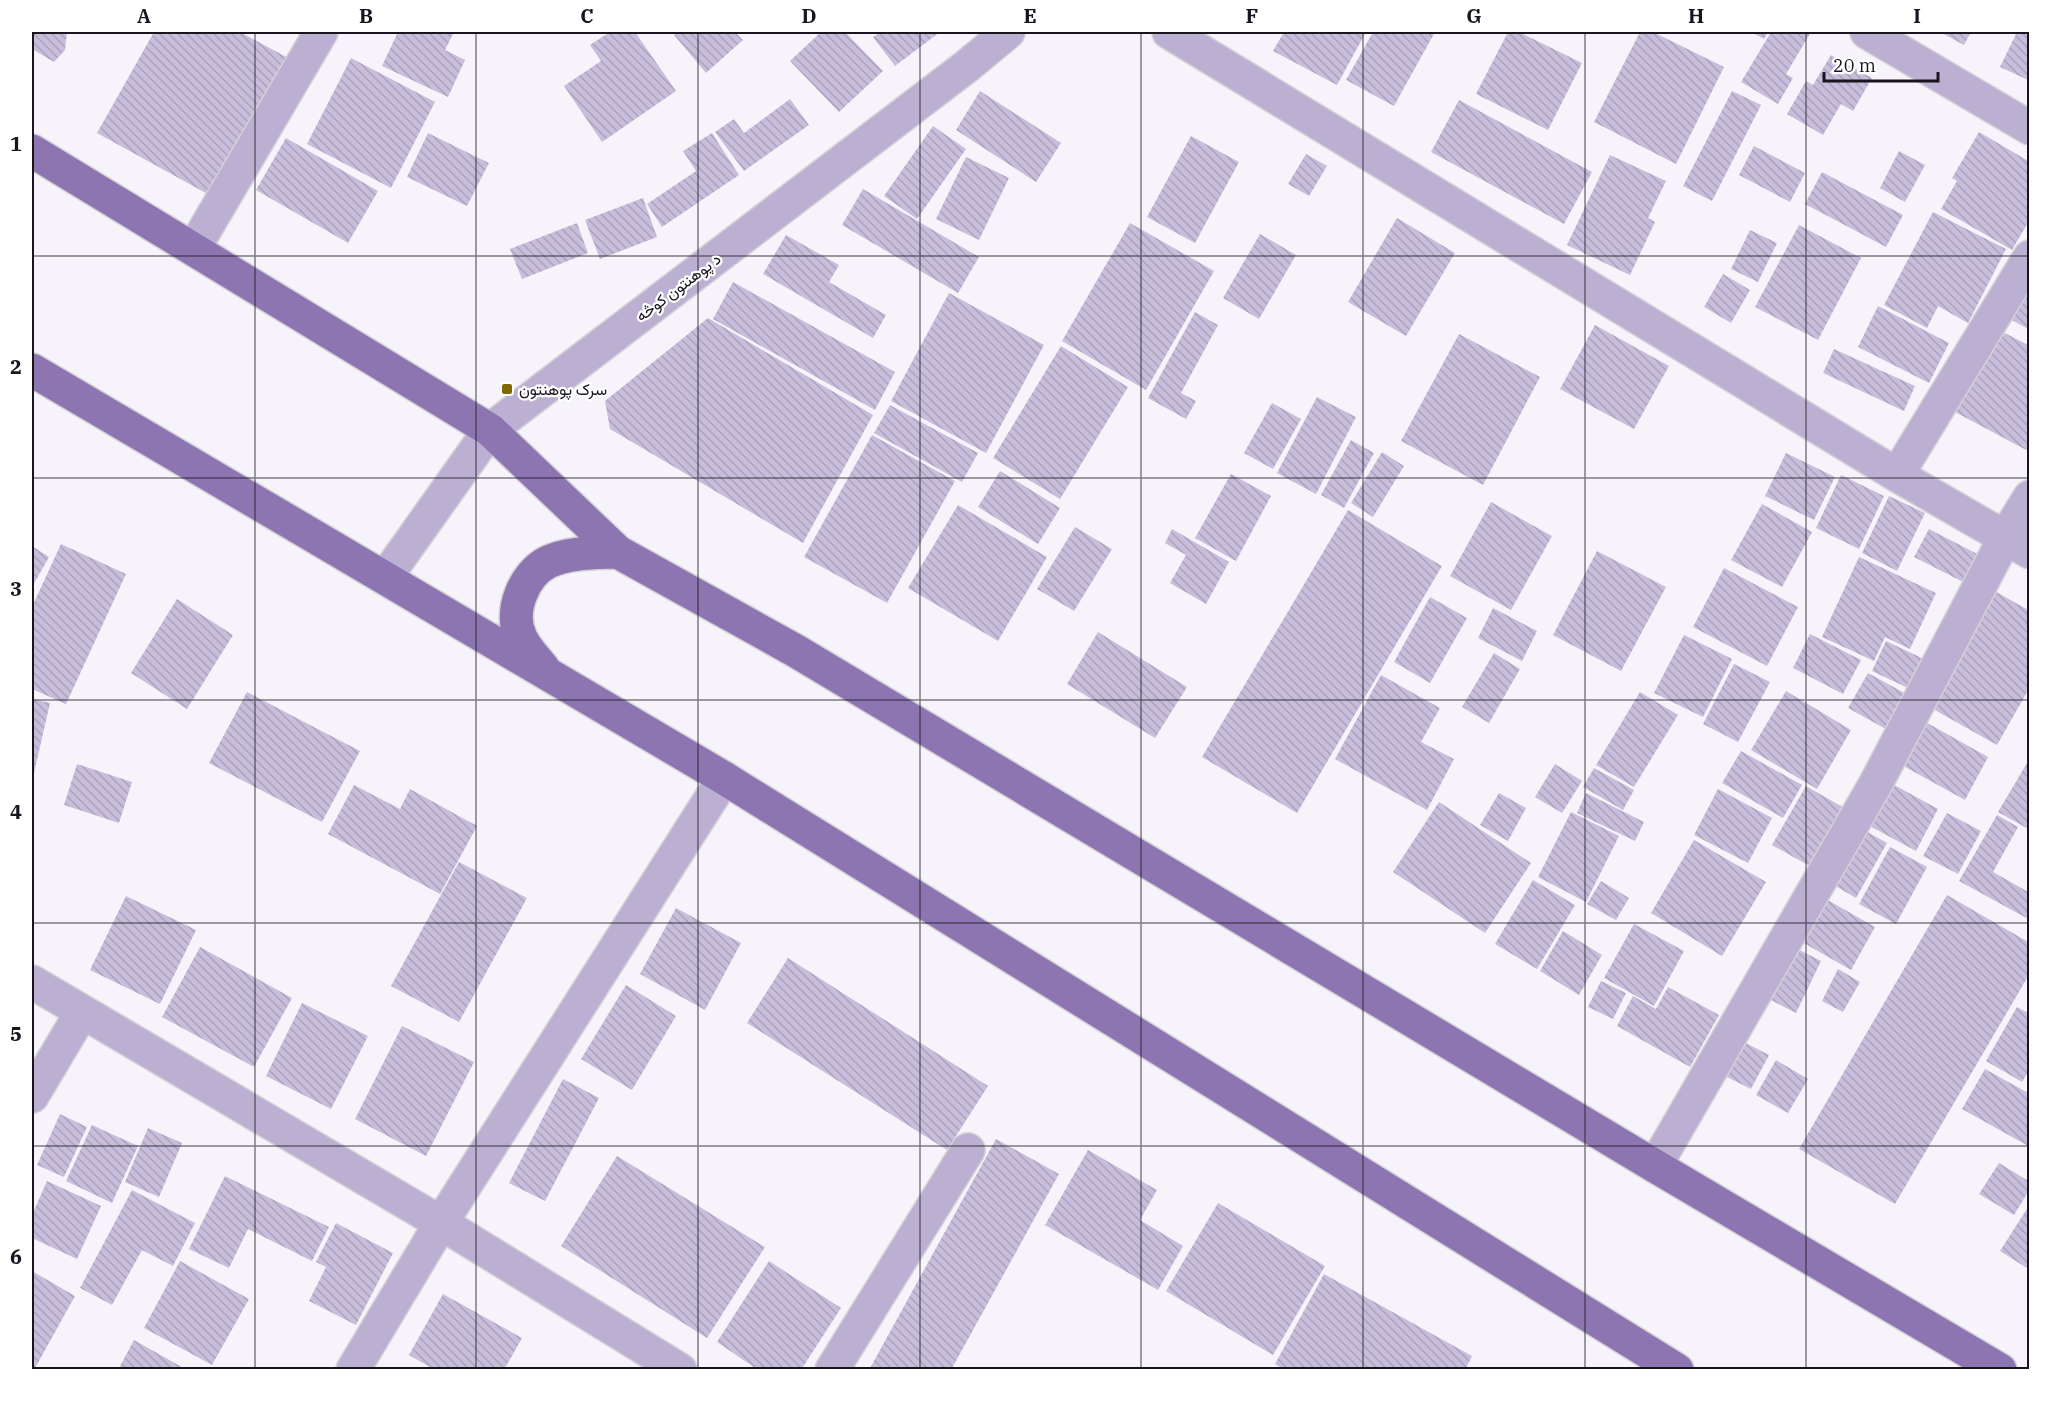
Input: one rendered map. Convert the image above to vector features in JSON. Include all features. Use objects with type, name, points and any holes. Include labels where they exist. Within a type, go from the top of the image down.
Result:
[{"type":"main road","points":[[32,151],[490,430],[618,552],[796,651],[2000,1370]]},
{"type":"main road","points":[[32,370],[724,778],[1677,1370]]},
{"type":"main road","points":[[546,673],[520,637],[517,613],[524,583],[548,562],[578,554],[618,552]]},
{"type":"street","points":[[194,248],[321,32]]},
{"type":"street","name":"د پوهنتون کوڅه","points":[[385,578],[490,430],[967,66],[1008,32]]},
{"type":"street","points":[[1169,32],[1897,475],[2018,544]]},
{"type":"street","points":[[1867,32],[2030,128]]},
{"type":"street","points":[[1897,475],[2030,257]]},
{"type":"street","points":[[1655,1166],[1875,785],[2018,544],[2030,497]]},
{"type":"street","points":[[353,1370],[441,1223],[724,778]]},
{"type":"street","points":[[32,982],[441,1223],[680,1370]]},
{"type":"street","points":[[32,1096],[82,1012]]},
{"type":"street","points":[[832,1370],[968,1150]]},
{"type":"building","points":[[32,32],[67,32],[65,50],[54,62],[32,49]]},
{"type":"building","points":[[154,32],[240,32],[290,59],[213,197],[97,133]]},
{"type":"building","points":[[398,32],[454,32],[445,50],[465,60],[448,97],[382,66]]},
{"type":"building","points":[[610,32],[635,32],[676,91],[602,142],[564,86],[601,61],[590,45]]},
{"type":"building","points":[[678,32],[735,32],[743,40],[706,73],[674,35]]},
{"type":"building","points":[[821,32],[845,32],[883,71],[839,112],[790,61]]},
{"type":"building","points":[[881,32],[940,32],[895,66],[873,37]]},
{"type":"building","points":[[1284,32],[1366,32],[1337,85],[1273,51]]},
{"type":"building","points":[[1373,32],[1435,32],[1394,106],[1346,80]]},
{"type":"building","points":[[1508,32],[1519,32],[1582,63],[1548,130],[1476,94]]},
{"type":"building","points":[[1640,32],[1653,32],[1724,67],[1676,164],[1594,122]]},
{"type":"building","points":[[1751,32],[1768,32],[1764,39]]},
{"type":"building","points":[[1771,32],[1811,32],[1786,74],[1793,78],[1778,104],[1741,82]]},
{"type":"building","points":[[1940,32],[1971,32],[1964,45]]},
{"type":"building","points":[[2017,32],[2030,32],[2030,81],[2000,67]]},
{"type":"building","points":[[1831,55],[1872,78],[1853,111],[1841,104],[1823,135],[1787,114],[1806,81],[1813,85]]},
{"type":"building","points":[[351,58],[435,102],[391,188],[307,144]]},
{"type":"building","points":[[980,91],[1061,143],[1036,182],[956,130]]},
{"type":"building","points":[[1732,91],[1761,105],[1712,201],[1683,186]]},
{"type":"building","points":[[790,99],[809,125],[744,171],[715,132],[734,119],[744,133]]},
{"type":"building","points":[[1459,100],[1592,172],[1564,224],[1431,152]]},
{"type":"building","points":[[933,126],[966,149],[917,219],[884,196]]},
{"type":"building","points":[[1979,132],[2030,162],[2030,219],[2012,250],[1941,209],[1957,181],[1952,178]]},
{"type":"building","points":[[428,133],[489,163],[467,206],[407,177]]},
{"type":"building","points":[[712,133],[739,175],[662,227],[647,204],[696,171],[683,151]]},
{"type":"building","points":[[1191,136],[1239,162],[1195,243],[1147,217]]},
{"type":"building","points":[[286,138],[378,191],[348,243],[256,190]]},
{"type":"building","points":[[1754,146],[1805,173],[1790,202],[1739,175]]},
{"type":"building","points":[[1899,151],[1925,165],[1905,202],[1880,188]]},
{"type":"building","points":[[1306,154],[1327,166],[1309,196],[1288,184]]},
{"type":"building","points":[[1610,155],[1666,181],[1648,218],[1655,222],[1630,275],[1567,245]]},
{"type":"building","points":[[966,157],[1009,178],[979,240],[936,219]]},
{"type":"building","points":[[1822,172],[1903,215],[1886,247],[1805,204]]},
{"type":"building","points":[[863,189],[979,257],[958,293],[842,225]]},
{"type":"building","points":[[643,198],[657,237],[600,259],[585,220]]},
{"type":"building","points":[[1933,212],[2006,249],[1968,323],[1938,306],[1927,328],[1884,305]]},
{"type":"building","points":[[1397,218],[1455,253],[1406,336],[1348,302]]},
{"type":"building","points":[[577,223],[588,253],[522,279],[510,249]]},
{"type":"building","points":[[1130,223],[1214,271],[1146,390],[1062,341]]},
{"type":"building","points":[[1799,225],[1861,258],[1818,340],[1755,307]]},
{"type":"building","points":[[1750,230],[1777,243],[1758,282],[1731,269]]},
{"type":"building","points":[[1260,234],[1296,255],[1259,319],[1223,298]]},
{"type":"building","points":[[786,235],[839,265],[829,282],[886,315],[873,338],[763,274]]},
{"type":"building","points":[[1723,274],[1750,290],[1731,323],[1704,307]]},
{"type":"building","points":[[2030,274],[2030,330],[2006,317]]},
{"type":"building","points":[[733,282],[895,372],[875,410],[713,319]]},
{"type":"building","points":[[949,293],[1044,345],[986,453],[891,401]]},
{"type":"building","points":[[1878,306],[1949,343],[1929,383],[1858,347]]},
{"type":"building","points":[[1195,312],[1218,325],[1181,393],[1196,401],[1186,419],[1148,398]]},
{"type":"building","points":[[708,318],[873,415],[803,543],[610,429],[605,401]]},
{"type":"building","points":[[1595,325],[1669,366],[1634,429],[1560,389]]},
{"type":"building","points":[[1999,330],[2030,346],[2030,452],[1955,412]]},
{"type":"building","points":[[1459,334],[1540,377],[1483,485],[1401,441]]},
{"type":"building","points":[[1061,346],[1128,387],[1060,499],[993,458]]},
{"type":"building","points":[[1834,349],[1915,386],[1904,411],[1823,373]]},
{"type":"building","points":[[1317,397],[1356,417],[1316,494],[1277,473]]},
{"type":"building","points":[[1272,403],[1301,419],[1273,469],[1244,453]]},
{"type":"building","points":[[890,405],[978,453],[962,482],[874,433]]},
{"type":"building","points":[[872,435],[955,481],[887,603],[804,557]]},
{"type":"building","points":[[1351,440],[1374,453],[1344,508],[1321,495]]},
{"type":"building","points":[[1382,452],[1404,466],[1373,517],[1351,503]]},
{"type":"building","points":[[1786,453],[1835,477],[1814,520],[1765,496]]},
{"type":"building","points":[[1000,471],[1060,508],[1038,544],[978,507]]},
{"type":"building","points":[[1231,474],[1271,496],[1236,561],[1195,538]]},
{"type":"building","points":[[1841,475],[1884,496],[1859,549],[1816,528]]},
{"type":"building","points":[[1889,496],[1925,513],[1897,571],[1862,553]]},
{"type":"building","points":[[1491,502],[1552,536],[1511,610],[1450,576]]},
{"type":"building","points":[[1762,504],[1812,532],[1782,587],[1731,560]]},
{"type":"building","points":[[958,505],[1047,557],[998,641],[908,588]]},
{"type":"building","points":[[1348,510],[1442,566],[1297,813],[1202,757]]},
{"type":"building","points":[[1075,527],[1112,549],[1074,611],[1037,589]]},
{"type":"building","points":[[1172,529],[1229,562],[1206,604],[1170,583],[1186,555],[1165,543]]},
{"type":"building","points":[[1929,529],[1985,558],[1971,586],[1914,557]]},
{"type":"building","points":[[61,544],[126,574],[66,704],[32,689],[32,607]]},
{"type":"building","points":[[32,546],[49,557],[32,587]]},
{"type":"building","points":[[1597,551],[1666,587],[1621,671],[1553,635]]},
{"type":"building","points":[[1859,557],[1936,593],[1910,649],[1885,637],[1874,661],[1822,637]]},
{"type":"building","points":[[1724,568],[1798,607],[1767,666],[1693,627]]},
{"type":"building","points":[[1991,589],[2030,611],[2030,687],[1997,745],[1926,705]]},
{"type":"building","points":[[1430,597],[1467,618],[1430,683],[1394,662]]},
{"type":"building","points":[[177,599],[233,635],[187,709],[131,673]]},
{"type":"building","points":[[1493,608],[1537,631],[1522,661],[1478,638]]},
{"type":"building","points":[[1098,632],[1187,687],[1155,738],[1067,684]]},
{"type":"building","points":[[1810,634],[1861,660],[1843,694],[1793,668]]},
{"type":"building","points":[[1684,635],[1732,659],[1703,717],[1654,693]]},
{"type":"building","points":[[1886,641],[1926,660],[1912,690],[1872,671]]},
{"type":"building","points":[[1494,653],[1520,669],[1489,723],[1462,707]]},
{"type":"building","points":[[1734,664],[1770,682],[1738,742],[1703,724]]},
{"type":"building","points":[[1868,673],[1910,696],[1891,732],[1848,708]]},
{"type":"building","points":[[1381,675],[1440,708],[1421,742],[1454,759],[1427,810],[1335,759]]},
{"type":"building","points":[[1786,691],[1851,730],[1817,789],[1751,750]]},
{"type":"building","points":[[247,692],[360,751],[322,822],[209,763]]},
{"type":"building","points":[[1640,692],[1678,715],[1634,787],[1596,765]]},
{"type":"building","points":[[32,699],[50,703],[32,782]]},
{"type":"building","points":[[1922,720],[1988,757],[1965,800],[1898,763]]},
{"type":"building","points":[[1741,751],[1802,785],[1783,818],[1722,783]]},
{"type":"building","points":[[2030,758],[2030,830],[1998,812]]},
{"type":"building","points":[[77,764],[132,782],[119,823],[64,805]]},
{"type":"building","points":[[1555,764],[1582,781],[1562,813],[1535,797]]},
{"type":"building","points":[[1594,768],[1634,790],[1623,810],[1583,787]]},
{"type":"building","points":[[1887,781],[1938,809],[1916,851],[1864,823]]},
{"type":"building","points":[[354,785],[400,809],[410,789],[477,826],[440,894],[328,834]]},
{"type":"building","points":[[1806,786],[1846,809],[1813,868],[1772,845]]},
{"type":"building","points":[[1718,789],[1772,818],[1748,863],[1694,835]]},
{"type":"building","points":[[1499,793],[1526,808],[1508,841],[1480,825]]},
{"type":"building","points":[[1586,793],[1644,822],[1635,841],[1577,813]]},
{"type":"building","points":[[1439,802],[1531,863],[1485,933],[1393,872]]},
{"type":"building","points":[[1571,812],[1619,836],[1586,902],[1538,877]]},
{"type":"building","points":[[1947,813],[1981,831],[1958,874],[1923,856]]},
{"type":"building","points":[[1997,815],[2018,827],[1993,872],[2030,893],[2030,920],[1959,881]]},
{"type":"building","points":[[1859,827],[1887,843],[1856,898],[1827,881]]},
{"type":"building","points":[[1694,840],[1766,882],[1722,956],[1651,913]]},
{"type":"building","points":[[1890,847],[1927,867],[1896,924],[1859,904]]},
{"type":"building","points":[[459,862],[527,898],[459,1022],[391,986]]},
{"type":"building","points":[[1533,880],[1575,905],[1537,969],[1495,944]]},
{"type":"building","points":[[1601,881],[1629,898],[1616,920],[1587,904]]},
{"type":"building","points":[[1819,895],[1875,927],[1851,970],[1795,938]]},
{"type":"building","points":[[1947,895],[2030,943],[2030,973],[1895,1204],[1799,1149]]},
{"type":"building","points":[[126,896],[196,930],[160,1004],[90,970]]},
{"type":"building","points":[[676,908],[741,943],[705,1010],[640,974]]},
{"type":"building","points":[[1634,924],[1684,951],[1654,1006],[1604,978]]},
{"type":"building","points":[[1563,931],[1602,955],[1579,995],[1540,971]]},
{"type":"building","points":[[1788,944],[1821,961],[1796,1013],[1763,996]]},
{"type":"building","points":[[200,947],[292,998],[254,1067],[162,1017]]},
{"type":"building","points":[[788,958],[988,1086],[947,1150],[747,1023]]},
{"type":"building","points":[[1838,969],[1860,982],[1843,1012],[1822,1001]]},
{"type":"building","points":[[1601,981],[1626,993],[1613,1019],[1588,1007]]},
{"type":"building","points":[[626,985],[676,1016],[632,1090],[581,1059]]},
{"type":"building","points":[[1668,987],[1719,1015],[1690,1067],[1617,1026],[1633,996],[1656,1009]]},
{"type":"building","points":[[302,1003],[368,1036],[331,1109],[266,1076]]},
{"type":"building","points":[[2017,1007],[2030,1014],[2030,1069],[2022,1082],[1986,1061]]},
{"type":"building","points":[[402,1026],[474,1062],[426,1156],[355,1119]]},
{"type":"building","points":[[1734,1037],[1769,1055],[1751,1089],[1717,1072]]},
{"type":"building","points":[[1776,1060],[1808,1079],[1788,1113],[1756,1095]]},
{"type":"building","points":[[1985,1069],[2030,1094],[2030,1147],[1962,1109]]},
{"type":"building","points":[[563,1079],[599,1098],[545,1201],[509,1183]]},
{"type":"building","points":[[60,1114],[87,1127],[64,1177],[37,1165]]},
{"type":"building","points":[[92,1125],[138,1146],[112,1203],[66,1181]]},
{"type":"building","points":[[148,1128],[182,1143],[159,1197],[125,1182]]},
{"type":"building","points":[[996,1139],[1059,1174],[951,1370],[869,1370]]},
{"type":"building","points":[[1088,1150],[1157,1190],[1140,1220],[1183,1246],[1158,1290],[1045,1225]]},
{"type":"building","points":[[617,1156],[765,1247],[707,1338],[561,1246]]},
{"type":"building","points":[[1999,1163],[2030,1182],[2030,1189],[2014,1215],[1979,1194]]},
{"type":"building","points":[[225,1176],[329,1227],[312,1261],[248,1229],[229,1268],[189,1249]]},
{"type":"building","points":[[47,1181],[101,1206],[77,1259],[32,1238],[32,1215]]},
{"type":"building","points":[[132,1190],[195,1223],[173,1266],[142,1250],[112,1305],[80,1288]]},
{"type":"building","points":[[1218,1203],[1325,1266],[1273,1355],[1166,1291]]},
{"type":"building","points":[[2030,1204],[2030,1270],[2000,1251]]},
{"type":"building","points":[[336,1223],[393,1253],[356,1325],[309,1301],[326,1267],[316,1262]]},
{"type":"building","points":[[180,1261],[249,1299],[212,1365],[144,1328]]},
{"type":"building","points":[[769,1261],[841,1308],[801,1370],[758,1370],[717,1342]]},
{"type":"building","points":[[32,1271],[75,1296],[34,1370],[32,1370]]},
{"type":"building","points":[[1324,1274],[1472,1356],[1465,1370],[1285,1370],[1275,1364]]},
{"type":"building","points":[[443,1294],[522,1338],[504,1370],[435,1370],[409,1355]]},
{"type":"building","points":[[134,1340],[187,1370],[118,1370]]},
{"type":"place","name":"سرک پوهنتون","points":[[507,389]]}]
